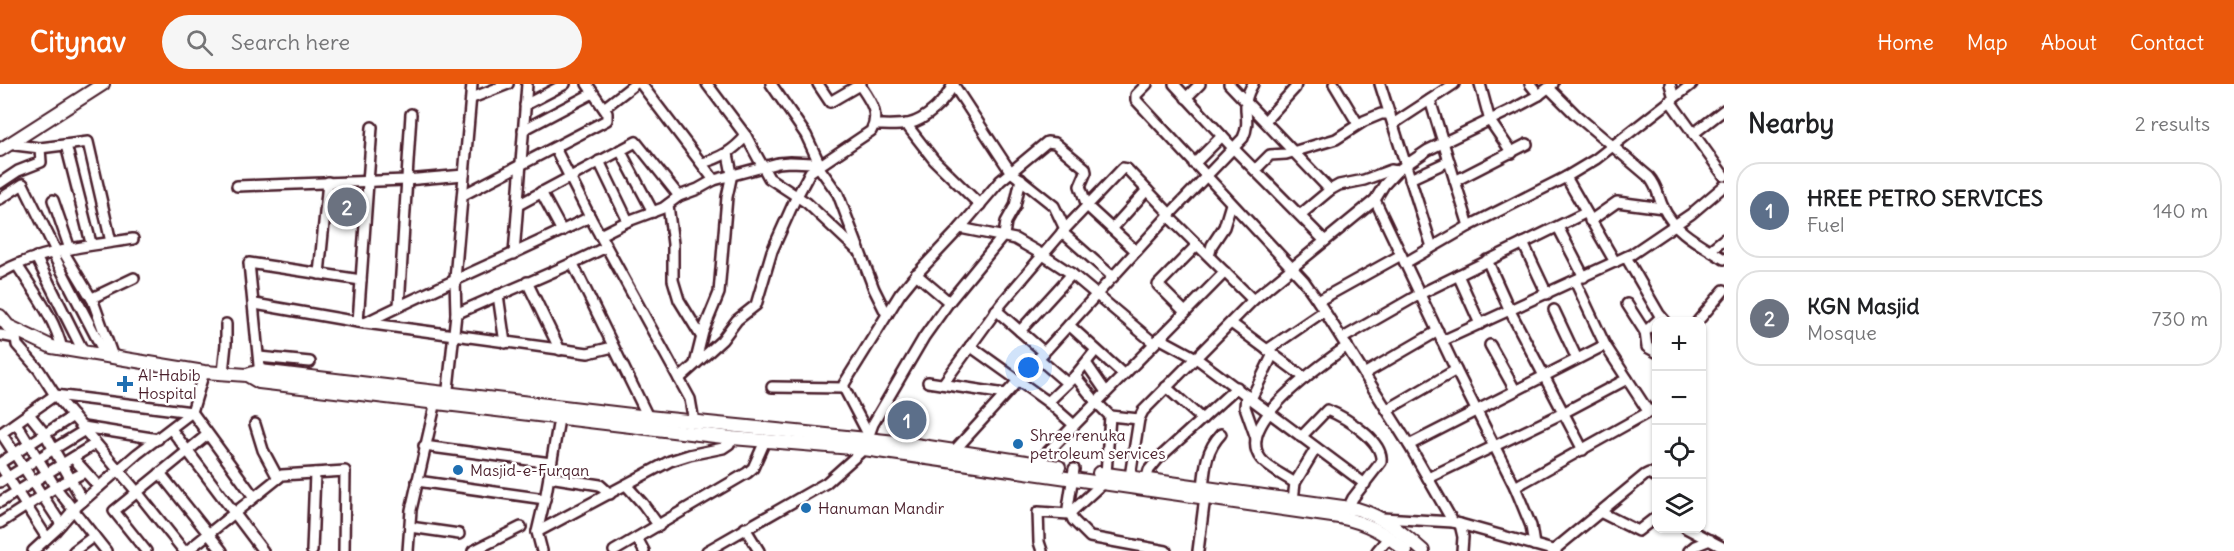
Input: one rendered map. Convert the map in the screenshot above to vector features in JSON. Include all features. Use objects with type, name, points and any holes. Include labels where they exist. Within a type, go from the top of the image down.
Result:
[{"type":"main road","points":[[3,145],[93,84]]},
{"type":"main road","points":[[3,145],[103,84]]},
{"type":"main road","points":[[0,316],[15,334],[52,348],[204,372],[260,376],[560,412],[647,423],[732,438],[765,441],[866,441],[1204,492],[1293,500],[1348,508],[1371,513],[1381,518],[1423,551]]},
{"type":"main road","points":[[647,423],[694,422],[954,451],[1036,464],[1073,473]]},
{"type":"main road","points":[[1129,481],[1146,480],[1363,522],[1389,537],[1406,551]]},
{"type":"street","points":[[408,551],[424,446],[442,398],[454,336],[455,279],[472,84]]},
{"type":"street","points":[[472,98],[508,84]]},
{"type":"street","points":[[514,254],[527,84]]},
{"type":"street","points":[[525,105],[566,84]]},
{"type":"street","points":[[463,195],[606,120],[608,116],[604,108],[587,84]]},
{"type":"street","points":[[604,108],[635,84]]},
{"type":"street","points":[[641,84],[714,180]]},
{"type":"street","points":[[707,84],[746,136],[762,167],[772,180],[797,195],[818,212],[860,253]]},
{"type":"street","points":[[771,84],[806,135],[819,166],[838,194],[887,315]]},
{"type":"street","points":[[679,379],[722,340],[737,320],[756,305],[771,251],[810,172],[867,136],[874,125],[875,109],[860,84],[830,102],[818,84]]},
{"type":"street","points":[[874,125],[906,124],[919,119],[929,113],[945,97],[953,84],[1010,171],[1054,206],[1063,231],[1113,277]]},
{"type":"street","points":[[1147,84],[1136,95],[1136,100],[1318,300],[1456,523],[1463,537],[1462,551]]},
{"type":"street","points":[[1174,84],[1233,148],[1325,241]]},
{"type":"street","points":[[1186,98],[1200,84]]},
{"type":"street","points":[[1229,84],[1330,190]]},
{"type":"street","points":[[954,451],[1233,148],[1246,131],[1245,100],[1253,84]]},
{"type":"street","points":[[1265,121],[1295,88],[1296,84]]},
{"type":"street","points":[[1334,84],[1358,124]]},
{"type":"street","points":[[1380,84],[1432,247]]},
{"type":"street","points":[[1255,170],[1270,155],[1286,154],[1336,139],[1376,115],[1391,119],[1430,100],[1454,84]]},
{"type":"street","points":[[1480,84],[1490,121],[1512,153]]},
{"type":"street","points":[[1530,84],[1539,95]]},
{"type":"street","points":[[1670,84],[1672,100],[1724,176]]},
{"type":"street","points":[[1318,300],[1432,247],[1566,177],[1614,146],[1692,84]]},
{"type":"street","points":[[1129,481],[1139,419],[1143,411],[1253,300],[1375,200],[1384,185],[1397,171],[1428,150],[1490,121],[1539,95],[1551,86],[1576,115],[1655,184],[1663,208],[1676,225],[1724,259]]},
{"type":"street","points":[[524,130],[593,93]]},
{"type":"street","points":[[1430,100],[1469,226]]},
{"type":"street","points":[[399,306],[405,180],[411,114]]},
{"type":"street","points":[[1694,134],[1722,115]]},
{"type":"street","points":[[906,124],[934,160],[980,205]]},
{"type":"street","points":[[361,323],[361,280],[372,127]]},
{"type":"street","points":[[702,163],[728,154],[746,136]]},
{"type":"street","points":[[1194,164],[1222,136]]},
{"type":"street","points":[[3,145],[40,148],[88,142],[111,242]]},
{"type":"street","points":[[518,205],[634,142],[638,143],[679,196]]},
{"type":"street","points":[[866,441],[844,384],[887,315],[916,274],[1010,171],[1047,142],[1055,143],[1086,170],[1080,186],[1088,206],[1136,251]]},
{"type":"street","points":[[1455,181],[1527,144]]},
{"type":"street","points":[[66,145],[91,243]]},
{"type":"street","points":[[0,183],[18,171],[41,162],[40,148]]},
{"type":"street","points":[[555,148],[606,247],[690,399],[694,422]]},
{"type":"street","points":[[620,150],[653,212]]},
{"type":"street","points":[[694,364],[701,336],[719,294],[727,197],[732,174],[728,154]]},
{"type":"street","points":[[599,161],[628,220]]},
{"type":"street","points":[[1410,180],[1449,161]]},
{"type":"street","points":[[600,235],[628,220],[668,205],[679,196],[732,174],[790,162],[813,163],[819,166]]},
{"type":"street","points":[[944,384],[996,310],[1063,231],[1123,168],[1127,169],[1148,190],[1197,245],[1253,300]]},
{"type":"street","points":[[1300,215],[1339,185],[1364,180],[1391,170],[1397,171]]},
{"type":"street","points":[[237,186],[465,176]]},
{"type":"street","points":[[1566,177],[1615,262]]},
{"type":"street","points":[[708,551],[826,483],[866,441],[924,337],[949,302],[1004,235],[1005,222],[1015,206],[1021,180]]},
{"type":"street","points":[[319,274],[328,182]]},
{"type":"street","points":[[0,199],[23,184],[61,252],[110,357]]},
{"type":"street","points":[[1442,341],[1626,257],[1676,225],[1724,186]]},
{"type":"street","points":[[1112,229],[1148,190]]},
{"type":"street","points":[[541,192],[562,231]]},
{"type":"street","points":[[53,200],[61,252],[92,298],[110,357]]},
{"type":"street","points":[[1375,200],[1515,487],[1531,526],[1534,545]]},
{"type":"street","points":[[1256,438],[1259,427],[1268,413],[1345,342],[1420,294],[1523,243],[1558,227],[1588,217],[1617,202],[1663,208]]},
{"type":"street","points":[[1209,256],[1212,244],[1224,227],[1231,204]]},
{"type":"street","points":[[668,205],[673,244],[673,280],[679,300],[701,336]]},
{"type":"street","points":[[361,323],[590,217]]},
{"type":"street","points":[[1515,487],[1652,409],[1627,379],[1605,345],[1558,227]]},
{"type":"street","points":[[960,228],[1004,235],[1043,255],[1072,274],[1156,341],[1196,358],[1237,387],[1268,413],[1365,484]]},
{"type":"street","points":[[0,273],[36,257],[91,243],[133,239]]},
{"type":"street","points":[[1710,250],[1724,239]]},
{"type":"street","points":[[1523,243],[1547,294]]},
{"type":"street","points":[[1185,312],[1158,285],[1197,245]]},
{"type":"street","points":[[456,314],[573,264],[606,247]]},
{"type":"street","points":[[36,257],[84,353]]},
{"type":"street","points":[[1626,257],[1662,317]]},
{"type":"street","points":[[1487,260],[1510,311],[1583,450]]},
{"type":"street","points":[[260,376],[255,304],[249,263],[361,280]]},
{"type":"street","points":[[573,264],[647,423]]},
{"type":"street","points":[[17,265],[48,313],[58,333],[62,349]]},
{"type":"street","points":[[1036,464],[1122,374],[1225,272]]},
{"type":"street","points":[[916,274],[949,302]]},
{"type":"street","points":[[1020,331],[1072,274]]},
{"type":"street","points":[[1458,275],[1480,324]]},
{"type":"street","points":[[92,298],[134,278]]},
{"type":"street","points":[[527,282],[560,350]]},
{"type":"street","points":[[1701,317],[1724,290]]},
{"type":"street","points":[[498,295],[505,343]]},
{"type":"street","points":[[255,304],[361,323],[560,350],[588,353],[613,347]]},
{"type":"street","points":[[1627,304],[1645,332],[1647,346],[1652,349]]},
{"type":"street","points":[[996,310],[1020,331],[1067,383]]},
{"type":"street","points":[[1295,483],[1263,461],[1257,452],[1256,438],[1245,407],[1270,352],[1324,310]]},
{"type":"street","points":[[1554,310],[1577,359]]},
{"type":"street","points":[[1231,323],[1305,378]]},
{"type":"street","points":[[223,373],[226,324]]},
{"type":"street","points":[[1068,325],[1122,374]]},
{"type":"street","points":[[1645,332],[1652,327]]},
{"type":"street","points":[[1364,374],[1438,331]]},
{"type":"street","points":[[0,336],[15,334],[21,351],[39,370],[55,395],[186,551],[282,475],[345,471],[344,551]]},
{"type":"street","points":[[1490,345],[1515,390]]},
{"type":"street","points":[[1408,445],[1605,345]]},
{"type":"street","points":[[970,346],[1017,382],[1048,402],[1074,425]]},
{"type":"street","points":[[1048,402],[1075,376],[1096,350]]},
{"type":"street","points":[[259,357],[310,362]]},
{"type":"street","points":[[1086,363],[1106,392]]},
{"type":"street","points":[[1387,410],[1456,370]]},
{"type":"street","points":[[33,551],[73,509],[192,412],[204,372]]},
{"type":"street","points":[[1075,376],[1110,416],[1139,419]]},
{"type":"street","points":[[1428,478],[1563,413],[1627,379]]},
{"type":"street","points":[[928,381],[1005,394]]},
{"type":"street","points":[[772,387],[844,388]]},
{"type":"street","points":[[1166,387],[1202,418]]},
{"type":"street","points":[[1146,480],[1153,464],[1237,387]]},
{"type":"street","points":[[61,524],[32,483],[2,430],[16,423],[55,395],[192,412],[254,497]]},
{"type":"street","points":[[1301,437],[1327,410],[1372,439],[1378,447],[1382,459],[1379,466],[1353,498],[1348,508]]},
{"type":"street","points":[[542,551],[537,532],[560,412]]},
{"type":"street","points":[[29,414],[45,434],[84,501]]},
{"type":"street","points":[[47,538],[27,507],[4,479],[0,464],[73,416]]},
{"type":"street","points":[[1042,551],[1039,542],[1038,512],[1069,514],[1105,478],[1110,416]]},
{"type":"street","points":[[16,423],[56,488],[106,551]]},
{"type":"street","points":[[255,424],[263,450],[278,478]]},
{"type":"street","points":[[4,479],[53,450],[84,428],[158,439]]},
{"type":"street","points":[[171,429],[263,551]]},
{"type":"street","points":[[1198,551],[1208,454],[1221,434]]},
{"type":"street","points":[[146,551],[114,511],[207,435]]},
{"type":"street","points":[[537,532],[681,457],[723,448],[732,438]]},
{"type":"street","points":[[614,551],[747,473],[753,468],[765,441]]},
{"type":"street","points":[[0,502],[95,444]]},
{"type":"street","points":[[424,446],[551,463]]},
{"type":"street","points":[[1293,500],[1295,483],[1316,448]]},
{"type":"street","points":[[73,458],[99,487]]},
{"type":"street","points":[[0,523],[85,472]]},
{"type":"street","points":[[160,473],[222,551]]},
{"type":"street","points":[[312,551],[315,473]]},
{"type":"street","points":[[1073,473],[1069,514],[1090,537],[1115,547],[1159,550]]},
{"type":"street","points":[[1363,522],[1381,518],[1456,523],[1555,551],[1645,475],[1649,473],[1652,475]]},
{"type":"street","points":[[549,477],[600,485],[610,494]]},
{"type":"street","points":[[417,481],[545,499]]},
{"type":"street","points":[[626,485],[659,526]]},
{"type":"street","points":[[1600,512],[1635,531],[1641,530],[1652,520]]},
{"type":"street","points":[[410,527],[459,534]]},
{"type":"street","points":[[473,551],[491,547],[521,527]]},
{"type":"street","points":[[745,528],[759,551]]},
{"type":"street","points":[[1696,533],[1724,548]]},
{"type":"street","points":[[74,551],[94,536]]},
{"type":"street","points":[[1377,551],[1389,537]]},
{"type":"street","points":[[637,538],[644,551]]},
{"type":"street","points":[[1689,551],[1710,540]]},
{"type":"place","name":"KGN Masjid","points":[[347,207]]},
{"type":"place","name":"Al-Habib Hospital","points":[[125,384]]},
{"type":"place","name":"HREE PETRO SERVICES","points":[[907,420]]},
{"type":"place","name":"Shree renuka petroleum services","points":[[1018,444]]},
{"type":"place","name":"Masjid-e-Furqan","points":[[458,470]]},
{"type":"place","name":"Hanuman Mandir","points":[[806,508]]}]
